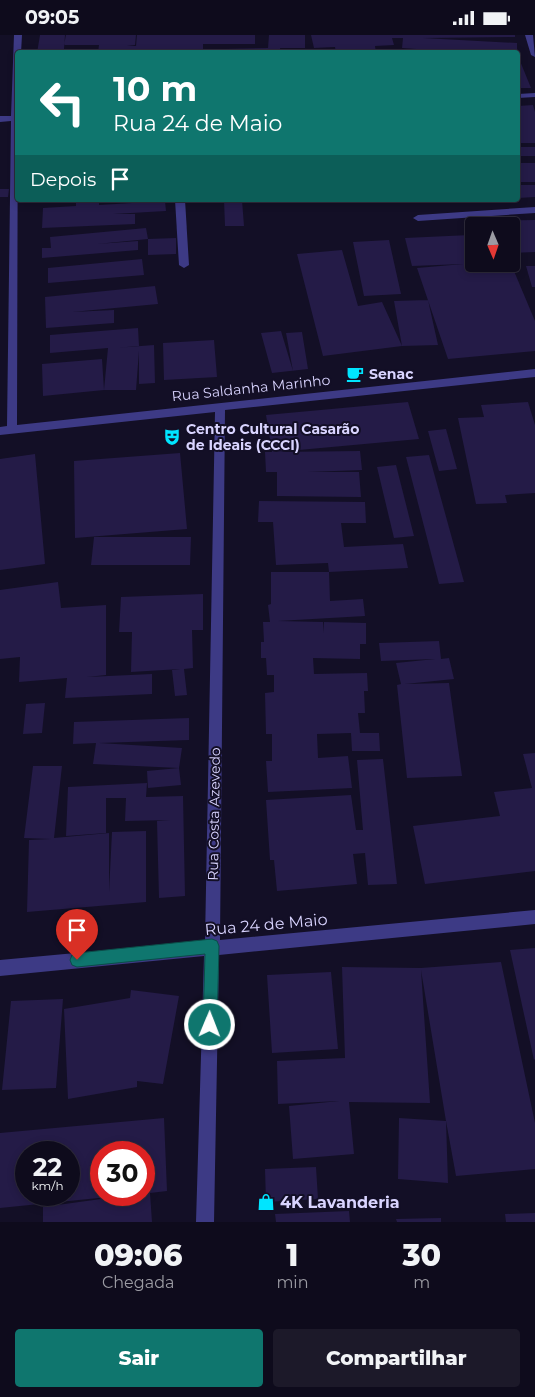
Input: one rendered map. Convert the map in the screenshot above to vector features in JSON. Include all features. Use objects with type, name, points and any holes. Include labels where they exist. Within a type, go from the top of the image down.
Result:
[{"type":"street","points":[[18,35],[18,50]]},
{"type":"street","points":[[529,35],[535,55]]},
{"type":"street","points":[[520,96],[535,95]]},
{"type":"street","points":[[0,119],[15,118]]},
{"type":"street","points":[[12,430],[15,196]]},
{"type":"street","points":[[180,202],[184,265]]},
{"type":"street","points":[[418,218],[535,210]]},
{"type":"street","name":"Rua Saldanha Marinho","points":[[0,431],[535,373]]},
{"type":"street","name":"Rua Costa Azevedo","points":[[205,1222],[212,946],[220,406]]},
{"type":"street","name":"Rua 24 de Maio","points":[[0,968],[212,946],[535,917]]},
{"type":"building","points":[[40,35],[65,35],[64,49],[38,50]]},
{"type":"building","points":[[66,35],[136,35],[135,45],[127,46],[136,46],[137,35],[255,35],[255,44],[203,44],[203,50],[98,50],[99,45],[64,45]]},
{"type":"building","points":[[269,35],[305,35],[305,48],[224,50],[224,49],[268,48]]},
{"type":"building","points":[[311,35],[515,35],[515,37],[423,38],[517,43],[517,50],[431,50],[402,48],[403,38],[392,38],[394,45],[375,46],[376,50],[336,50],[335,47],[314,48]]},
{"type":"building","points":[[520,61],[531,88],[520,88]]},
{"type":"building","points":[[533,105],[535,112],[535,143],[520,143],[520,106]]},
{"type":"building","points":[[520,147],[535,147],[535,156],[520,156]]},
{"type":"building","points":[[520,163],[535,163],[535,182],[520,182]]},
{"type":"building","points":[[520,185],[535,185],[535,197],[520,198]]},
{"type":"building","points":[[0,189],[9,189],[8,197],[0,197]]},
{"type":"building","points":[[76,202],[99,202],[99,205],[165,202],[166,211],[113,214],[135,214],[135,224],[42,228],[43,208],[76,206]]},
{"type":"building","points":[[224,202],[242,202],[244,226],[225,226]]},
{"type":"building","points":[[520,220],[535,220],[535,252],[520,253]]},
{"type":"building","points":[[146,228],[148,239],[97,244],[138,241],[138,250],[42,258],[42,248],[51,248],[50,237]]},
{"type":"building","points":[[465,235],[465,273],[515,273],[535,321],[535,351],[448,359],[417,268],[463,264],[412,266],[405,238]]},
{"type":"building","points":[[176,238],[176,254],[148,255],[148,239]]},
{"type":"building","points":[[389,240],[401,294],[364,296],[353,242]]},
{"type":"building","points":[[342,250],[358,306],[382,302],[402,346],[323,356],[297,254]]},
{"type":"building","points":[[142,259],[144,275],[48,283],[48,268]]},
{"type":"building","points":[[526,266],[535,266],[535,287],[532,287]]},
{"type":"building","points":[[155,286],[158,304],[72,312],[114,310],[114,323],[46,328],[45,297]]},
{"type":"building","points":[[428,300],[438,345],[402,346],[394,301]]},
{"type":"building","points":[[138,328],[139,346],[115,348],[154,345],[155,383],[139,384],[139,351],[136,390],[104,390],[108,348],[50,353],[50,335]]},
{"type":"building","points":[[281,331],[293,371],[272,373],[261,333]]},
{"type":"building","points":[[302,332],[308,369],[293,371],[286,333]]},
{"type":"building","points":[[214,340],[217,377],[164,380],[163,343]]},
{"type":"building","points":[[102,359],[104,390],[43,396],[42,364]]},
{"type":"building","points":[[408,402],[419,439],[277,452],[360,451],[362,470],[308,472],[359,472],[361,497],[277,496],[277,472],[266,472],[265,452],[272,452],[266,415]]},
{"type":"building","points":[[528,402],[535,425],[535,493],[505,495],[507,503],[476,504],[458,418],[484,417],[481,405]]},
{"type":"building","points":[[446,429],[457,469],[439,471],[428,431]]},
{"type":"building","points":[[180,453],[187,529],[75,538],[74,461]]},
{"type":"building","points":[[35,454],[45,564],[0,570],[0,459]]},
{"type":"building","points":[[429,455],[464,582],[439,584],[406,457]]},
{"type":"building","points":[[396,465],[414,536],[394,538],[377,467]]},
{"type":"building","points":[[259,501],[365,502],[366,523],[341,523],[344,547],[403,544],[408,568],[329,572],[328,563],[276,565],[273,522],[258,522]]},
{"type":"building","points":[[94,537],[191,537],[190,565],[91,565]]},
{"type":"building","points":[[271,572],[329,572],[330,601],[363,599],[365,616],[278,621],[323,622],[324,633],[324,622],[366,623],[366,644],[360,644],[360,659],[313,658],[314,674],[367,673],[368,691],[364,691],[365,713],[358,713],[360,733],[379,733],[380,751],[352,751],[351,733],[317,734],[318,758],[348,756],[352,788],[268,792],[266,761],[272,761],[272,734],[266,734],[265,693],[274,692],[274,675],[267,675],[266,658],[261,658],[261,642],[264,642],[263,622],[270,622],[268,605],[271,604]]},
{"type":"building","points":[[58,582],[61,608],[106,605],[106,675],[87,677],[152,674],[152,694],[65,698],[67,678],[19,682],[20,657],[0,659],[0,590]]},
{"type":"building","points":[[203,594],[203,630],[192,630],[193,668],[184,669],[187,695],[175,696],[172,670],[180,669],[131,672],[132,632],[119,632],[121,597]]},
{"type":"building","points":[[439,641],[441,659],[449,658],[454,679],[405,684],[449,683],[462,776],[407,778],[397,685],[401,684],[396,663],[435,659],[381,661],[379,643]]},
{"type":"building","points":[[45,703],[42,733],[23,734],[26,704]]},
{"type":"building","points":[[189,718],[189,740],[99,743],[182,748],[179,768],[93,764],[96,743],[73,744],[74,722]]},
{"type":"building","points":[[535,753],[535,871],[425,884],[413,826],[500,816],[494,792],[532,788],[523,754]]},
{"type":"building","points":[[383,759],[397,884],[368,885],[365,853],[353,854],[357,884],[277,891],[274,860],[270,860],[266,800],[351,795],[356,830],[363,830],[357,760]]},
{"type":"building","points":[[33,766],[62,766],[54,838],[109,833],[109,892],[112,832],[146,831],[146,902],[27,912],[29,840],[51,839],[24,838]]},
{"type":"building","points":[[179,768],[181,785],[148,788],[147,771]]},
{"type":"building","points":[[147,783],[146,797],[183,796],[185,896],[159,898],[157,821],[170,820],[125,821],[126,798],[106,798],[106,833],[66,836],[68,787]]},
{"type":"building","points":[[535,948],[535,1059],[534,1060],[510,950]]},
{"type":"building","points":[[501,962],[535,1123],[535,1169],[456,1176],[421,970],[430,1103],[349,1102],[354,1154],[293,1159],[289,1106],[339,1101],[278,1104],[277,1061],[345,1058],[342,967],[421,968]]},
{"type":"building","points":[[331,972],[338,1049],[272,1053],[267,975]]},
{"type":"building","points":[[131,990],[179,996],[163,1084],[137,1081],[137,1087],[68,1099],[64,1009],[130,998]]},
{"type":"building","points":[[63,999],[56,1088],[2,1090],[11,1001]]},
{"type":"building","points":[[164,1118],[167,1191],[155,1192],[155,1141],[90,1141],[90,1199],[80,1200],[80,1141],[15,1141],[15,1206],[20,1206],[0,1208],[0,1133]]},
{"type":"building","points":[[399,1118],[446,1121],[448,1183],[398,1179]]},
{"type":"building","points":[[316,1167],[318,1199],[266,1202],[265,1169]]},
{"type":"building","points":[[90,1201],[90,1206],[151,1206],[152,1222],[43,1222],[43,1207],[80,1206],[80,1202]]},
{"type":"building","points":[[349,1211],[350,1222],[276,1222],[275,1214]]},
{"type":"building","points":[[535,1213],[535,1222],[506,1222],[505,1214]]},
{"type":"building","points":[[441,1218],[441,1222],[397,1222],[396,1219]]},
{"type":"place","name":"Senac","points":[[355,374]]},
{"type":"place","name":"Centro Cultural Casarão de Ideais (CCCI)","points":[[172,437]]},
{"type":"place","name":"4K Lavanderia","points":[[266,1202]]},
{"type":"route","points":[[77,960],[212,946],[210,1025]]}]
